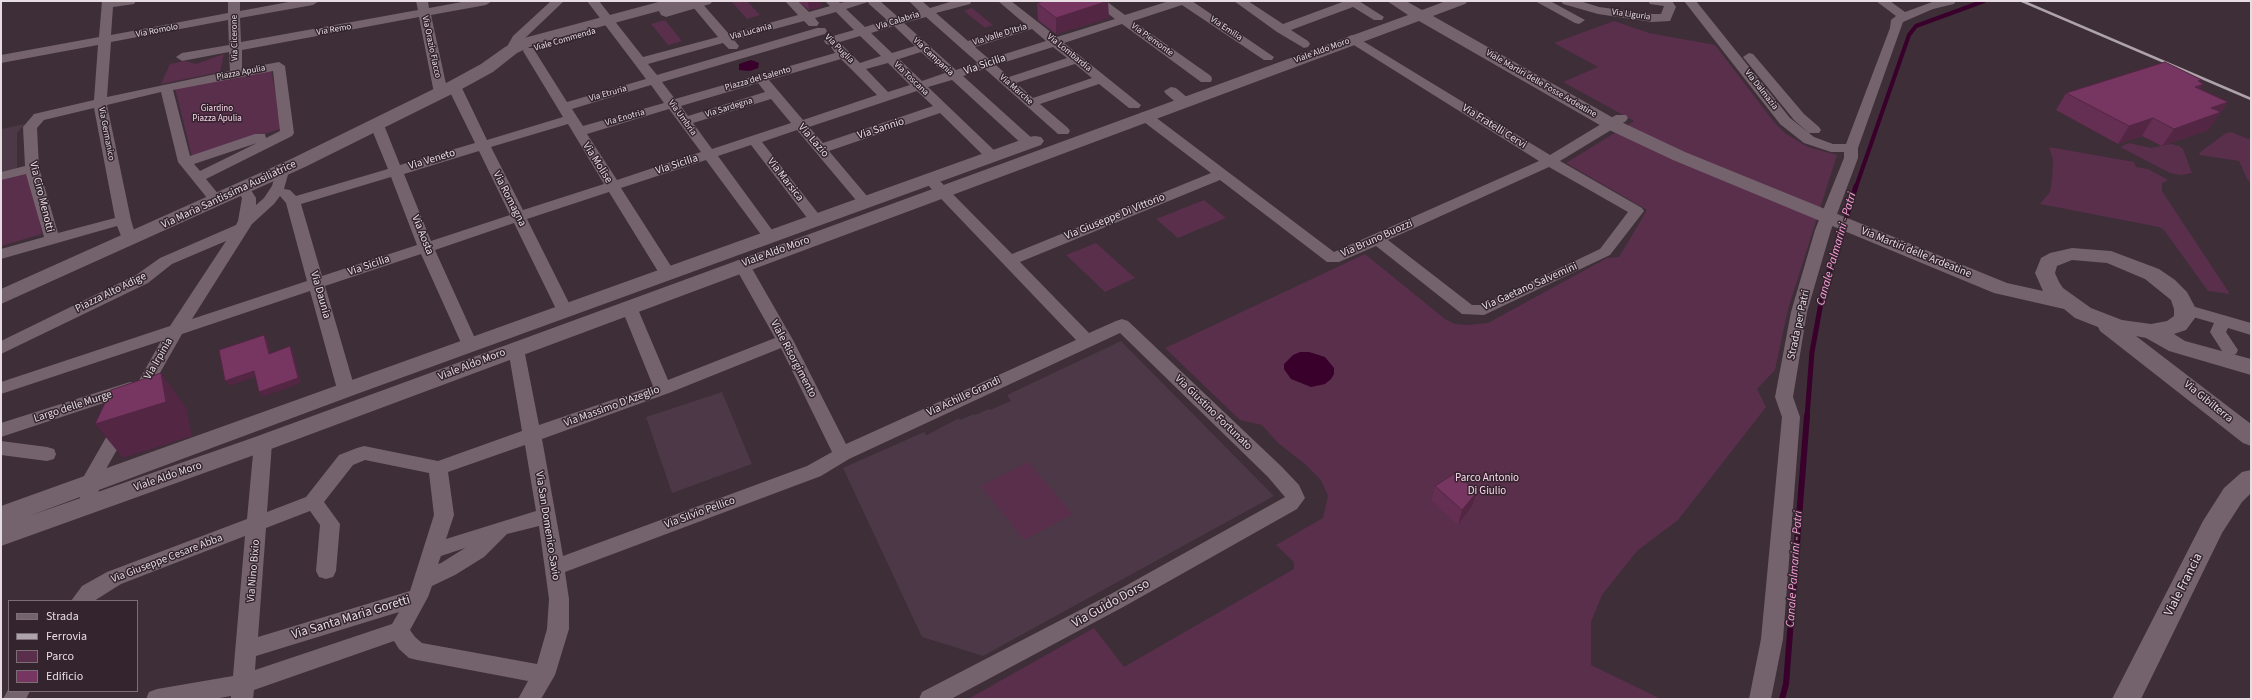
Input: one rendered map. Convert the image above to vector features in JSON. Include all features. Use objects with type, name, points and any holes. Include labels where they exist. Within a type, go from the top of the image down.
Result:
[{"type":"street","points":[[107,3],[130,1]]},
{"type":"street","name":"Via Cicerone","points":[[234,1],[236,74]]},
{"type":"street","name":"Via Romolo","points":[[1,59],[313,1]]},
{"type":"street","name":"Via Remo","points":[[182,58],[236,48],[423,7],[486,1]]},
{"type":"street","points":[[511,50],[517,39],[558,1]]},
{"type":"street","name":"Via Umbria","points":[[593,1],[652,79],[673,104],[708,155],[770,237]]},
{"type":"street","name":"Viale Commenda","points":[[511,50],[529,51],[680,1]]},
{"type":"street","name":"Via Puglia","points":[[791,1],[886,97]]},
{"type":"street","name":"Via Lucania","points":[[639,62],[807,17],[834,4],[862,1]]},
{"type":"street","name":"Via Campania","points":[[873,1],[953,76],[1029,143]]},
{"type":"street","name":"Via Marche","points":[[915,1],[1063,131]]},
{"type":"street","name":"Via Calabria","points":[[830,40],[966,1]]},
{"type":"street","name":"Via Lombardia","points":[[1004,1],[1139,111]]},
{"type":"street","name":"Via Piemonte","points":[[1098,1],[1206,79]]},
{"type":"street","name":"Via Sicilia","points":[[175,332],[426,247],[953,76],[1054,41],[1181,1]]},
{"type":"street","name":"Via Emilia","points":[[1184,1],[1268,57]]},
{"type":"street","points":[[1240,1],[1304,44]]},
{"type":"street","name":"Viale Aldo Moro","points":[[1177,97],[1206,79],[1378,17],[1415,6],[1460,1]]},
{"type":"street","points":[[1541,1],[1579,20]]},
{"type":"street","name":"Via Liguria","points":[[1567,1],[1598,10],[1652,18],[1666,18],[1670,4],[1654,1]]},
{"type":"street","name":"Via Dalmazia","points":[[1690,1],[1785,121],[1809,140],[1831,148],[1853,144]]},
{"type":"street","name":"Via Dalmazia","points":[[1703,1],[1799,117],[1811,128],[1824,136],[1853,144]]},
{"type":"street","points":[[1882,1],[1903,16],[1923,4],[1950,1]]},
{"type":"street","points":[[699,2],[740,54]]},
{"type":"street","name":"Viale Commenda","points":[[511,50],[530,41],[699,2]]},
{"type":"street","points":[[1282,29],[1353,2],[1378,17]]},
{"type":"street","name":"Via Germanico","points":[[107,3],[100,102],[123,220],[129,240]]},
{"type":"street","name":"Via Toscana","points":[[834,4],[861,32],[992,156]]},
{"type":"street","name":"Viale Aldo Moro","points":[[90,494],[263,443],[742,265],[936,185],[1177,97],[1353,39],[1415,6]]},
{"type":"street","name":"Viale Martiri delle Fosse Ardeatine","points":[[1415,6],[1616,121],[1683,153]]},
{"type":"street","name":"Via Orazio Flacco","points":[[423,7],[448,90]]},
{"type":"street","name":"Strada per Patri","points":[[1760,699],[1772,638],[1791,417],[1784,397],[1799,312],[1823,230],[1851,158],[1853,144],[1896,28],[1897,20],[1903,16]]},
{"type":"street","name":"Via Valle D'Itria","points":[[966,46],[1034,25]]},
{"type":"street","points":[[652,79],[821,31]]},
{"type":"street","name":"Via Fratelli Cervi","points":[[1353,39],[1550,162],[1638,211]]},
{"type":"street","points":[[858,68],[923,47]]},
{"type":"street","name":"Via Maria Santissima Ausiliatrice","points":[[1,297],[217,201],[244,190],[280,179],[377,125],[448,90],[487,68],[511,50]]},
{"type":"street","name":"Via Molise","points":[[529,51],[564,106],[578,132],[668,274]]},
{"type":"street","name":"Piazza del Salento","points":[[673,104],[844,54]]},
{"type":"street","points":[[1007,82],[1077,59]]},
{"type":"street","name":"Piazza Apulia","points":[[46,114],[166,87],[279,66],[286,128]]},
{"type":"street","name":"Via Etruria","points":[[564,106],[644,84],[652,79]]},
{"type":"street","name":"Via Lazio","points":[[761,79],[865,202]]},
{"type":"street","points":[[1030,103],[1101,79]]},
{"type":"street","points":[[166,87],[185,162],[199,177],[217,201]]},
{"type":"street","name":"Via Romagna","points":[[448,90],[482,145],[565,311]]},
{"type":"street","name":"Via Sardegna","points":[[685,121],[773,94]]},
{"type":"street","name":"Via Enotria","points":[[578,132],[673,104]]},
{"type":"street","name":"Via Sannio","points":[[820,149],[941,108]]},
{"type":"street","name":"Viale Aldo Moro","points":[[1,536],[90,494],[346,389],[865,202],[936,185],[992,156],[1063,131],[1139,111]]},
{"type":"street","name":"Via Bruno Buozzi","points":[[1139,111],[1332,259],[1550,162]]},
{"type":"street","name":"Via Ciro Menotti","points":[[46,114],[39,117],[30,127],[32,168],[52,240]]},
{"type":"street","name":"Via Veneto","points":[[293,202],[571,119]]},
{"type":"street","points":[[1550,162],[1616,121]]},
{"type":"street","name":"Via Aosta","points":[[377,125],[426,247],[470,345]]},
{"type":"street","points":[[185,162],[286,128],[287,133],[199,177]]},
{"type":"street","name":"Via Marsica","points":[[754,140],[816,220]]},
{"type":"street","name":"Via Martiri delle Ardeatine","points":[[1683,153],[1969,269],[2012,281],[2049,284]]},
{"type":"street","points":[[1,176],[32,168]]},
{"type":"street","name":"Via Giuseppe Di Vittorio","points":[[1009,261],[1222,174]]},
{"type":"street","points":[[280,179],[293,202]]},
{"type":"street","points":[[244,224],[269,201],[280,179]]},
{"type":"street","points":[[936,185],[1086,340]]},
{"type":"street","points":[[244,190],[249,198],[244,224]]},
{"type":"street","name":"Via Daunia","points":[[293,202],[346,389]]},
{"type":"street","name":"Via Gaetano Salvemini","points":[[1377,239],[1468,310],[1484,310],[1605,252],[1638,211]]},
{"type":"street","points":[[1,254],[123,220]]},
{"type":"street","name":"Via Irpinia","points":[[90,494],[146,383],[175,332],[244,224]]},
{"type":"street","name":"Piazza Alto Adige","points":[[1,348],[142,279],[166,261],[244,224]]},
{"type":"street","points":[[2251,329],[2223,321],[2181,317],[2162,330],[2144,330],[2101,321],[2067,303],[2049,284],[2045,273],[2048,263],[2057,257],[2072,254],[2090,254],[2111,257],[2132,264],[2163,281],[2180,297],[2181,317],[2193,336],[2251,356]]},
{"type":"street","name":"Viale Risorgimento","points":[[742,265],[785,340],[842,454]]},
{"type":"street","name":"Via Martiri delle Ardeatine","points":[[1969,269],[2002,288],[2067,303]]},
{"type":"street","points":[[629,307],[663,388]]},
{"type":"street","name":"Via Gibilterra","points":[[2101,321],[2164,368],[2251,437]]},
{"type":"street","points":[[2223,321],[2218,332],[2230,350]]},
{"type":"street","name":"Via Achille Grandi","points":[[842,454],[1086,340],[1122,325]]},
{"type":"street","name":"Via Giustino Fortunato","points":[[1122,325],[1292,490],[1295,498],[1290,504]]},
{"type":"street","points":[[2144,330],[2176,346],[2251,367]]},
{"type":"street","name":"Via Gibilterra","points":[[2144,330],[2136,338],[2164,368]]},
{"type":"street","points":[[1,388],[175,332]]},
{"type":"street","name":"Via Massimo D'Azeglio","points":[[438,468],[532,436],[663,388],[785,340]]},
{"type":"street","name":"Via San Domenico Savio","points":[[516,348],[547,516],[559,599],[558,629],[544,675],[529,699]]},
{"type":"street","name":"Largo delle Murge","points":[[1,430],[146,383]]},
{"type":"street","name":"Via Nino Bixio","points":[[243,692],[263,443]]},
{"type":"street","points":[[1,448],[47,454]]},
{"type":"street","points":[[326,571],[330,524],[313,502],[346,460],[364,453],[438,468],[444,515],[421,588]]},
{"type":"street","name":"Via Silvio Pellico","points":[[555,567],[814,471],[842,454]]},
{"type":"street","name":"Viale Francia","points":[[2126,699],[2212,528],[2233,495],[2251,479]]},
{"type":"street","points":[[1,516],[90,494]]},
{"type":"street","name":"Via Giuseppe Cesare Abba","points":[[82,600],[89,592],[114,578],[257,525],[313,502]]},
{"type":"street","name":"Via Guido Dorso","points":[[930,699],[1097,612],[1290,504]]},
{"type":"street","points":[[433,550],[547,516]]},
{"type":"street","points":[[421,588],[477,550],[504,528]]},
{"type":"street","name":"Via Santa Maria Goretti","points":[[247,650],[421,588]]},
{"type":"street","name":"Via Santa Maria Goretti","points":[[399,630],[421,588]]},
{"type":"street","points":[[156,699],[243,692],[399,630],[407,643],[417,651],[544,675]]},
{"type":"shaded area","points":[[751,60],[759,63],[758,68],[750,71],[739,70],[739,64]]},
{"type":"shaded area","points":[[25,124],[17,133],[17,168],[1,172],[1,129]]},
{"type":"shaded area","points":[[1121,341],[1274,496],[983,656],[922,637],[843,468],[924,432],[927,435],[959,418],[960,420],[1011,401],[1007,395]]},
{"type":"shaded area","points":[[1300,352],[1309,352],[1325,357],[1334,368],[1334,374],[1331,379],[1325,384],[1311,387],[1291,379],[1284,369],[1284,364],[1293,355]]},
{"type":"shaded area","points":[[722,392],[752,464],[672,493],[646,417]]},
{"type":"green space","points":[[731,1],[747,1],[760,15],[747,19]]},
{"type":"green space","points":[[972,8],[993,25],[985,28],[964,11]]},
{"type":"green space","points":[[665,20],[682,41],[668,45],[651,24]]},
{"type":"green space","name":"Parco Antonio Di Giulio","points":[[1614,21],[1649,33],[1715,45],[1774,122],[1786,134],[1808,147],[1837,155],[1788,309],[1775,370],[1757,389],[1766,407],[1678,520],[1637,551],[1602,595],[1591,622],[1591,665],[1661,699],[968,699],[1094,628],[1124,667],[1294,569],[1294,562],[1276,545],[1323,518],[1328,496],[1321,480],[1306,465],[1277,442],[1262,425],[1240,420],[1165,348],[1365,254],[1445,319],[1455,324],[1467,325],[1488,323],[1607,258],[1619,257],[1647,210],[1566,163],[1634,121],[1563,82],[1598,67],[1554,43]]},
{"type":"green space","points":[[224,54],[220,72],[161,84],[170,64],[185,61],[196,64]]},
{"type":"green space","name":"Giardino Piazza Apulia","points":[[271,70],[283,128],[192,157],[175,88]]},
{"type":"green space","points":[[2231,132],[2251,140],[2251,180],[2248,181],[2239,161],[2200,155],[2199,153],[2226,133]]},
{"type":"green space","points":[[2129,143],[2151,148],[2171,144],[2179,146],[2183,149],[2192,173],[2181,175],[2170,173],[2120,147]]},
{"type":"green space","points":[[2049,147],[2134,162],[2136,167],[2148,169],[2168,180],[2162,183],[2162,191],[2230,294],[2208,291],[2164,230],[2159,227],[2040,204],[2050,192],[2053,160]]},
{"type":"green space","points":[[30,171],[42,234],[1,246],[1,178]]},
{"type":"green space","points":[[1204,200],[1226,218],[1178,238],[1156,219]]},
{"type":"green space","points":[[1096,243],[1135,278],[1105,292],[1066,255]]},
{"type":"green space","points":[[1028,462],[1073,514],[1024,540],[981,486]]},
{"type":"building","points":[[1045,1],[1108,1],[1056,18],[1037,3]]},
{"type":"building","points":[[2165,62],[2202,80],[2198,81],[2204,84],[2195,87],[2228,102],[2211,108],[2221,112],[2174,129],[2153,118],[2129,126],[2066,93]]},
{"type":"building","points":[[264,335],[269,354],[290,346],[298,378],[259,392],[254,371],[225,381],[219,350]]},
{"type":"building","points":[[161,373],[166,402],[95,424],[111,390]]},
{"type":"building","points":[[1455,473],[1477,492],[1462,510],[1435,486]]},
{"type":"waterway","name":"Canale Palmarini - Patri","points":[[1856,187],[1909,35],[1916,26],[1984,1]]},
{"type":"waterway","name":"Canale Palmarini - Patri","points":[[1807,417],[1812,352],[1823,292],[1856,186]]},
{"type":"waterway","name":"Canale Palmarini - Patri","points":[[1782,699],[1786,684],[1807,416]]},
{"type":"railway","points":[[2022,1],[2251,99]]}]
